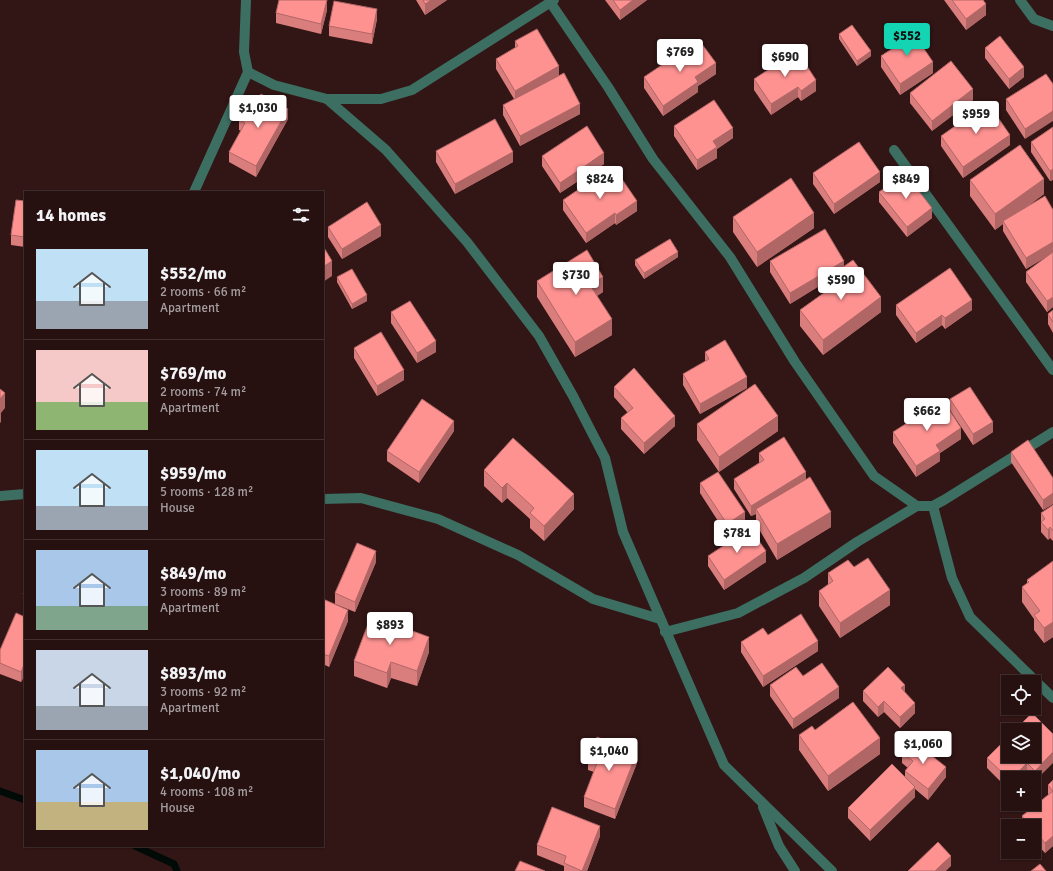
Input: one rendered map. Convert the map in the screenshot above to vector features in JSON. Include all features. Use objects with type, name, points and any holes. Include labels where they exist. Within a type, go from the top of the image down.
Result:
[{"type":"street","points":[[194,191],[248,72],[244,52],[246,0]]},
{"type":"street","points":[[1020,0],[1034,19],[1053,26]]},
{"type":"street","points":[[248,72],[274,85],[328,99],[381,99],[412,90],[552,1],[653,159],[730,257],[795,362],[874,476],[917,506]]},
{"type":"street","points":[[328,99],[391,156],[467,242],[539,336],[573,396],[605,458],[623,532],[665,632],[724,765],[832,871]]},
{"type":"street","points":[[894,150],[1053,370]]},
{"type":"street","points":[[665,632],[738,613],[804,578],[917,506],[933,506],[1053,432]]},
{"type":"street","points":[[0,496],[24,494]]},
{"type":"street","points":[[324,499],[361,498],[438,519],[518,555],[593,599],[660,619]]},
{"type":"street","points":[[933,506],[952,578],[970,617],[1053,698]]},
{"type":"street","points":[[762,803],[779,846],[795,871]]},
{"type":"building","points":[[279,0],[327,0],[321,24],[276,13]]},
{"type":"building","points":[[423,0],[431,0],[425,4]]},
{"type":"building","points":[[613,0],[633,0],[620,10]]},
{"type":"building","points":[[952,0],[983,0],[986,4],[966,19]]},
{"type":"building","points":[[334,1],[377,9],[372,34],[329,26]]},
{"type":"building","points":[[852,25],[871,51],[857,61],[839,34]]},
{"type":"building","points":[[910,28],[933,62],[900,84],[881,56],[901,43],[897,37]]},
{"type":"building","points":[[537,29],[559,66],[515,91],[496,59],[518,46],[515,41]]},
{"type":"building","points":[[1000,36],[1024,67],[1009,79],[985,48]]},
{"type":"building","points":[[699,40],[716,63],[695,77],[698,82],[663,106],[644,77]]},
{"type":"building","points":[[797,51],[816,80],[801,91],[798,87],[771,104],[754,79]]},
{"type":"building","points":[[951,61],[973,89],[932,121],[910,93]]},
{"type":"building","points":[[564,73],[580,104],[520,136],[503,105]]},
{"type":"building","points":[[1046,74],[1053,84],[1053,111],[1025,129],[1006,99]]},
{"type":"building","points":[[261,94],[288,109],[256,166],[229,152],[245,123],[239,120],[248,103],[253,106]]},
{"type":"building","points":[[714,100],[733,128],[713,141],[717,147],[697,160],[674,126]]},
{"type":"building","points":[[988,103],[1010,135],[963,167],[941,136]]},
{"type":"building","points":[[495,119],[513,152],[455,184],[436,151]]},
{"type":"building","points":[[587,126],[604,153],[560,183],[542,156]]},
{"type":"building","points":[[1053,127],[1053,169],[1050,171],[1031,142]]},
{"type":"building","points":[[859,142],[880,172],[834,204],[813,173]]},
{"type":"building","points":[[1020,145],[1044,179],[995,214],[970,180]]},
{"type":"building","points":[[613,166],[637,201],[616,215],[615,213],[586,233],[563,200]]},
{"type":"building","points":[[905,173],[932,208],[907,227],[879,192]]},
{"type":"building","points":[[791,178],[814,213],[757,252],[733,217]]},
{"type":"building","points":[[1045,196],[1053,210],[1053,242],[1026,258],[1003,221]]},
{"type":"building","points":[[16,200],[24,201],[24,237],[11,235]]},
{"type":"building","points":[[367,202],[381,225],[342,249],[328,227]]},
{"type":"building","points":[[825,229],[844,261],[790,293],[770,261]]},
{"type":"building","points":[[670,239],[678,252],[644,273],[635,260]]},
{"type":"building","points":[[324,248],[332,261],[324,266]]},
{"type":"building","points":[[587,250],[603,277],[590,285],[612,319],[575,342],[537,281]]},
{"type":"building","points":[[1053,252],[1053,297],[1047,301],[1026,272]]},
{"type":"building","points":[[853,260],[881,297],[823,340],[800,310],[835,285],[829,277]]},
{"type":"building","points":[[950,268],[972,300],[945,318],[942,315],[916,333],[896,305]]},
{"type":"building","points":[[352,269],[367,295],[352,304],[337,277]]},
{"type":"building","points":[[410,301],[436,341],[417,353],[391,312]]},
{"type":"building","points":[[1053,310],[1053,322],[1048,314]]},
{"type":"building","points":[[381,332],[404,370],[377,386],[354,348]]},
{"type":"building","points":[[725,340],[747,377],[700,404],[683,374],[709,359],[705,352]]},
{"type":"building","points":[[634,368],[675,416],[644,443],[621,418],[633,408],[614,387]]},
{"type":"building","points":[[755,384],[778,416],[719,457],[697,424]]},
{"type":"building","points":[[970,387],[993,422],[973,434],[950,399]]},
{"type":"building","points":[[0,389],[5,393],[0,399]]},
{"type":"building","points":[[422,399],[454,421],[419,472],[387,451]]},
{"type":"building","points":[[943,400],[961,428],[936,445],[940,451],[916,466],[893,432]]},
{"type":"building","points":[[784,437],[806,472],[751,506],[734,479],[764,460],[759,453]]},
{"type":"building","points":[[513,438],[574,494],[544,526],[530,513],[534,508],[507,483],[502,488],[484,470]]},
{"type":"building","points":[[1028,440],[1053,478],[1053,493],[1043,500],[1011,452]]},
{"type":"building","points":[[718,472],[745,512],[727,524],[700,483]]},
{"type":"building","points":[[810,477],[831,512],[777,544],[756,509]]},
{"type":"building","points":[[1053,505],[1053,531],[1050,527],[1048,530],[1041,522],[1045,519],[1041,513]]},
{"type":"building","points":[[750,528],[766,551],[724,580],[708,556]]},
{"type":"building","points":[[357,543],[376,551],[355,602],[335,593]]},
{"type":"building","points":[[868,558],[890,590],[840,623],[819,591],[833,581],[828,573],[848,560],[854,567]]},
{"type":"building","points":[[1053,561],[1053,622],[1044,628],[1034,615],[1040,611],[1022,587],[1029,582],[1027,580]]},
{"type":"building","points":[[324,599],[348,610],[329,656],[324,654]]},
{"type":"building","points":[[16,613],[24,617],[24,665],[21,672],[0,663],[0,650]]},
{"type":"building","points":[[801,614],[818,641],[763,676],[741,642],[763,628],[768,635]]},
{"type":"building","points":[[371,616],[429,637],[417,671],[391,662],[387,673],[354,661]]},
{"type":"building","points":[[822,663],[839,687],[793,719],[770,685],[796,667],[803,676]]},
{"type":"building","points":[[888,667],[905,685],[901,688],[915,703],[900,717],[884,701],[878,707],[863,691]]},
{"type":"building","points":[[853,702],[880,738],[828,776],[799,735],[812,726],[815,730]]},
{"type":"building","points":[[1030,715],[1034,715],[1053,734],[1053,752],[1035,771],[1027,763],[1041,763],[1041,723],[1022,723]]},
{"type":"building","points":[[597,737],[637,752],[615,809],[584,797],[597,763],[588,760]]},
{"type":"building","points":[[912,740],[946,767],[928,789],[905,771],[913,761],[902,753]]},
{"type":"building","points":[[1001,744],[1001,763],[1027,763],[1019,771],[1001,771],[987,758]]},
{"type":"building","points":[[892,764],[915,787],[870,830],[848,808]]},
{"type":"building","points":[[1053,780],[1053,791],[1048,785]]},
{"type":"building","points":[[1053,791],[1053,836],[1045,843],[1041,838],[1041,819],[1025,819],[1022,816],[1028,811],[1041,811],[1041,801]]},
{"type":"building","points":[[552,807],[600,826],[582,871],[564,863],[566,856],[537,845]]},
{"type":"building","points":[[938,842],[951,856],[935,871],[908,871]]},
{"type":"building","points":[[520,861],[545,871],[515,871]]},
{"type":"building","points":[[1040,864],[1046,871],[1031,871]]},
{"type":"waterway","points":[[0,791],[24,800]]},
{"type":"waterway","points":[[137,847],[174,864],[177,871]]}]
